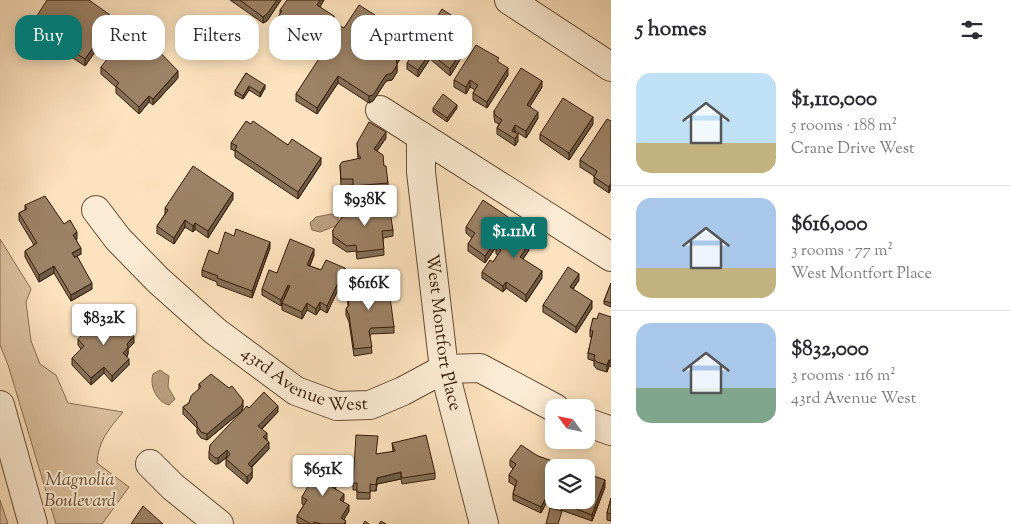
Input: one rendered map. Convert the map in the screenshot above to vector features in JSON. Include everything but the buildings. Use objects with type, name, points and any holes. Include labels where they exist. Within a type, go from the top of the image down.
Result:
[{"type":"street","points":[[509,0],[611,67]]},
{"type":"street","points":[[380,110],[611,257]]},
{"type":"street","name":"West Montfort Place","points":[[421,136],[420,172],[444,369],[484,524]]},
{"type":"street","name":"43rd Avenue West","points":[[96,210],[118,239],[172,293],[215,331],[296,391],[337,406],[370,404],[403,391],[444,369],[480,368],[545,403]]},
{"type":"street","points":[[0,405],[34,524]]},
{"type":"street","points":[[595,425],[611,431]]},
{"type":"street","points":[[150,464],[173,487],[219,524]]},
{"type":"green space","points":[[0,239],[31,289],[26,302],[31,341],[40,364],[56,375],[68,403],[123,412],[102,442],[97,463],[129,487],[102,524],[56,524],[8,365],[0,345]]},
{"type":"green space","name":"Magnolia Boulevard","points":[[0,500],[8,524],[0,524]]},
{"type":"shaded area","points":[[331,214],[338,216],[338,225],[320,232],[312,230],[310,223],[316,217]]},
{"type":"shaded area","points":[[160,370],[169,376],[168,387],[175,399],[169,405],[161,401],[153,388],[153,374]]}]
